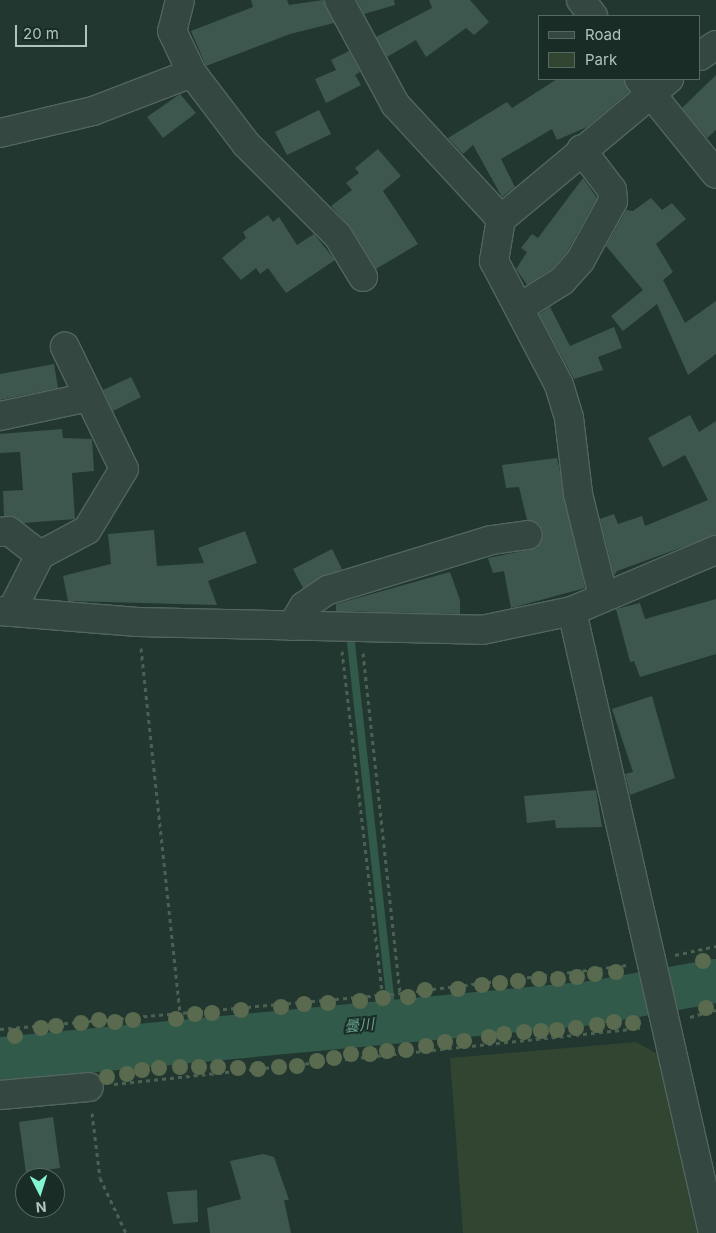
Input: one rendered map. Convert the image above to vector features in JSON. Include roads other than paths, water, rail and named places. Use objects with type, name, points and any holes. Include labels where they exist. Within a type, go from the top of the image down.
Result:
[{"type":"street","points":[[180,0],[172,31],[192,73],[246,144],[338,236],[363,276]]},
{"type":"street","points":[[338,0],[395,104],[501,219]]},
{"type":"street","points":[[581,0],[592,15]]},
{"type":"street","points":[[701,55],[716,45]]},
{"type":"street","points":[[0,133],[93,111],[192,73]]},
{"type":"street","points":[[603,596],[578,494],[569,418],[558,385],[494,261],[501,219],[581,150],[652,84],[716,174]]},
{"type":"street","points":[[519,308],[562,281],[580,261],[613,201],[612,190],[581,150]]},
{"type":"street","points":[[65,347],[124,469],[87,530],[40,555],[6,611],[138,622],[482,630],[572,611],[603,596],[716,550]]},
{"type":"street","points":[[0,416],[89,398]]},
{"type":"street","points":[[0,532],[10,531],[40,555]]},
{"type":"street","points":[[292,626],[304,606],[328,590],[469,546],[528,536]]},
{"type":"street","points":[[572,611],[654,965],[664,1018],[713,1233]]},
{"type":"street","points":[[0,1095],[89,1087]]},
{"type":"waterway","points":[[351,643],[393,1022]]},
{"type":"waterway","name":"曇川","points":[[0,1059],[592,1003],[716,981]]}]
